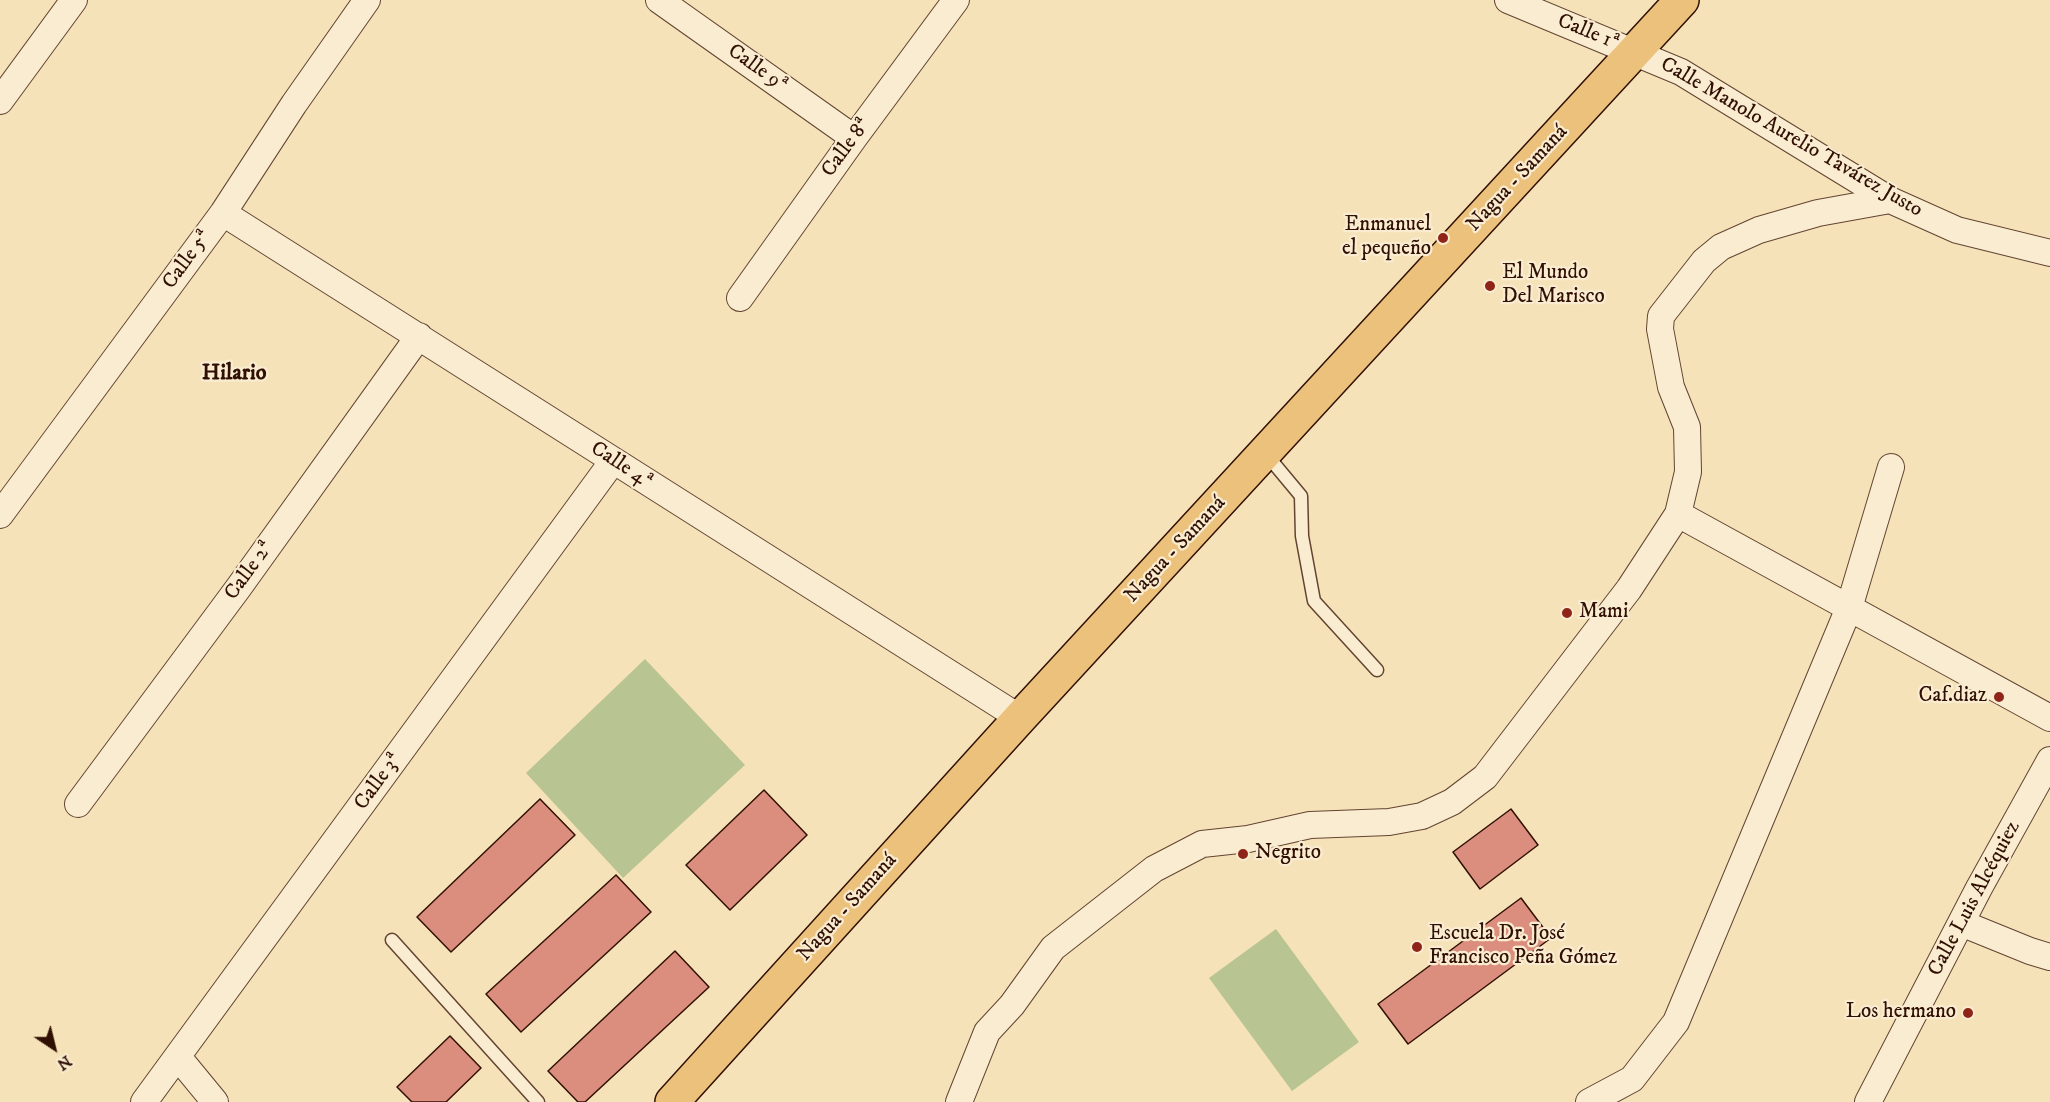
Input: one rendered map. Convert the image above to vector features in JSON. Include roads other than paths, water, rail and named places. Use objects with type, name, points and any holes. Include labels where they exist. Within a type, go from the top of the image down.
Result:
[{"type":"main road","name":"Nagua - Samaná","points":[[672,1102],[1020,718],[1682,0]]},
{"type":"street","points":[[0,101],[74,0]]},
{"type":"street","name":"Calle 5ª","points":[[0,515],[223,213],[294,104],[367,0]]},
{"type":"street","name":"Calle 9ª","points":[[659,0],[854,138]]},
{"type":"street","name":"Calle 8ª","points":[[740,298],[956,0]]},
{"type":"street","name":"Calle 1ª","points":[[1508,0],[1635,52]]},
{"type":"street","name":"Calle Manolo Aurelio Tavárez Justo","points":[[1635,52],[1682,72],[1890,200],[1956,230],[2050,253]]},
{"type":"street","points":[[959,1102],[987,1032],[1012,1005],[1053,948],[1154,869],[1202,844],[1248,839],[1310,825],[1389,822],[1422,816],[1452,802],[1485,777],[1629,589],[1678,514],[1688,472],[1687,427],[1671,387],[1660,329],[1661,316],[1704,261],[1721,247],[1759,230],[1818,213],[1890,200]]},
{"type":"street","name":"Calle 4ª","points":[[223,213],[1020,718]]},
{"type":"street","name":"Calle 2ª","points":[[78,804],[239,587],[419,336]]},
{"type":"street","name":"Calle 3ª","points":[[144,1102],[613,461]]},
{"type":"street","points":[[1589,1102],[1632,1079],[1676,1022],[1849,608],[1891,467]]},
{"type":"street","points":[[1678,514],[2050,718]]},
{"type":"street","name":"Calle Luis Alcéquiez","points":[[1868,1102],[1961,923],[2050,760]]},
{"type":"street","points":[[1961,923],[2050,957]]},
{"type":"street","points":[[178,1057],[215,1102]]},
{"type":"lane","points":[[1265,453],[1300,496],[1302,537],[1314,601],[1377,670]]},
{"type":"lane","points":[[392,940],[538,1102]]},
{"type":"place","name":"Enmanuel el pequeño","points":[[1443,238]]},
{"type":"place","name":"El Mundo Del Marisco","points":[[1490,286]]},
{"type":"place","name":"Mami","points":[[1567,613]]},
{"type":"place","name":"Caf.diaz","points":[[1999,697]]},
{"type":"place","name":"Negrito","points":[[1243,854]]},
{"type":"place","name":"Escuela Dr. José Francisco Peña Gómez","points":[[1417,947]]},
{"type":"place","name":"Los hermano","points":[[1968,1013]]},
{"type":"district","name":"Hilario","points":[[234,374]]}]
